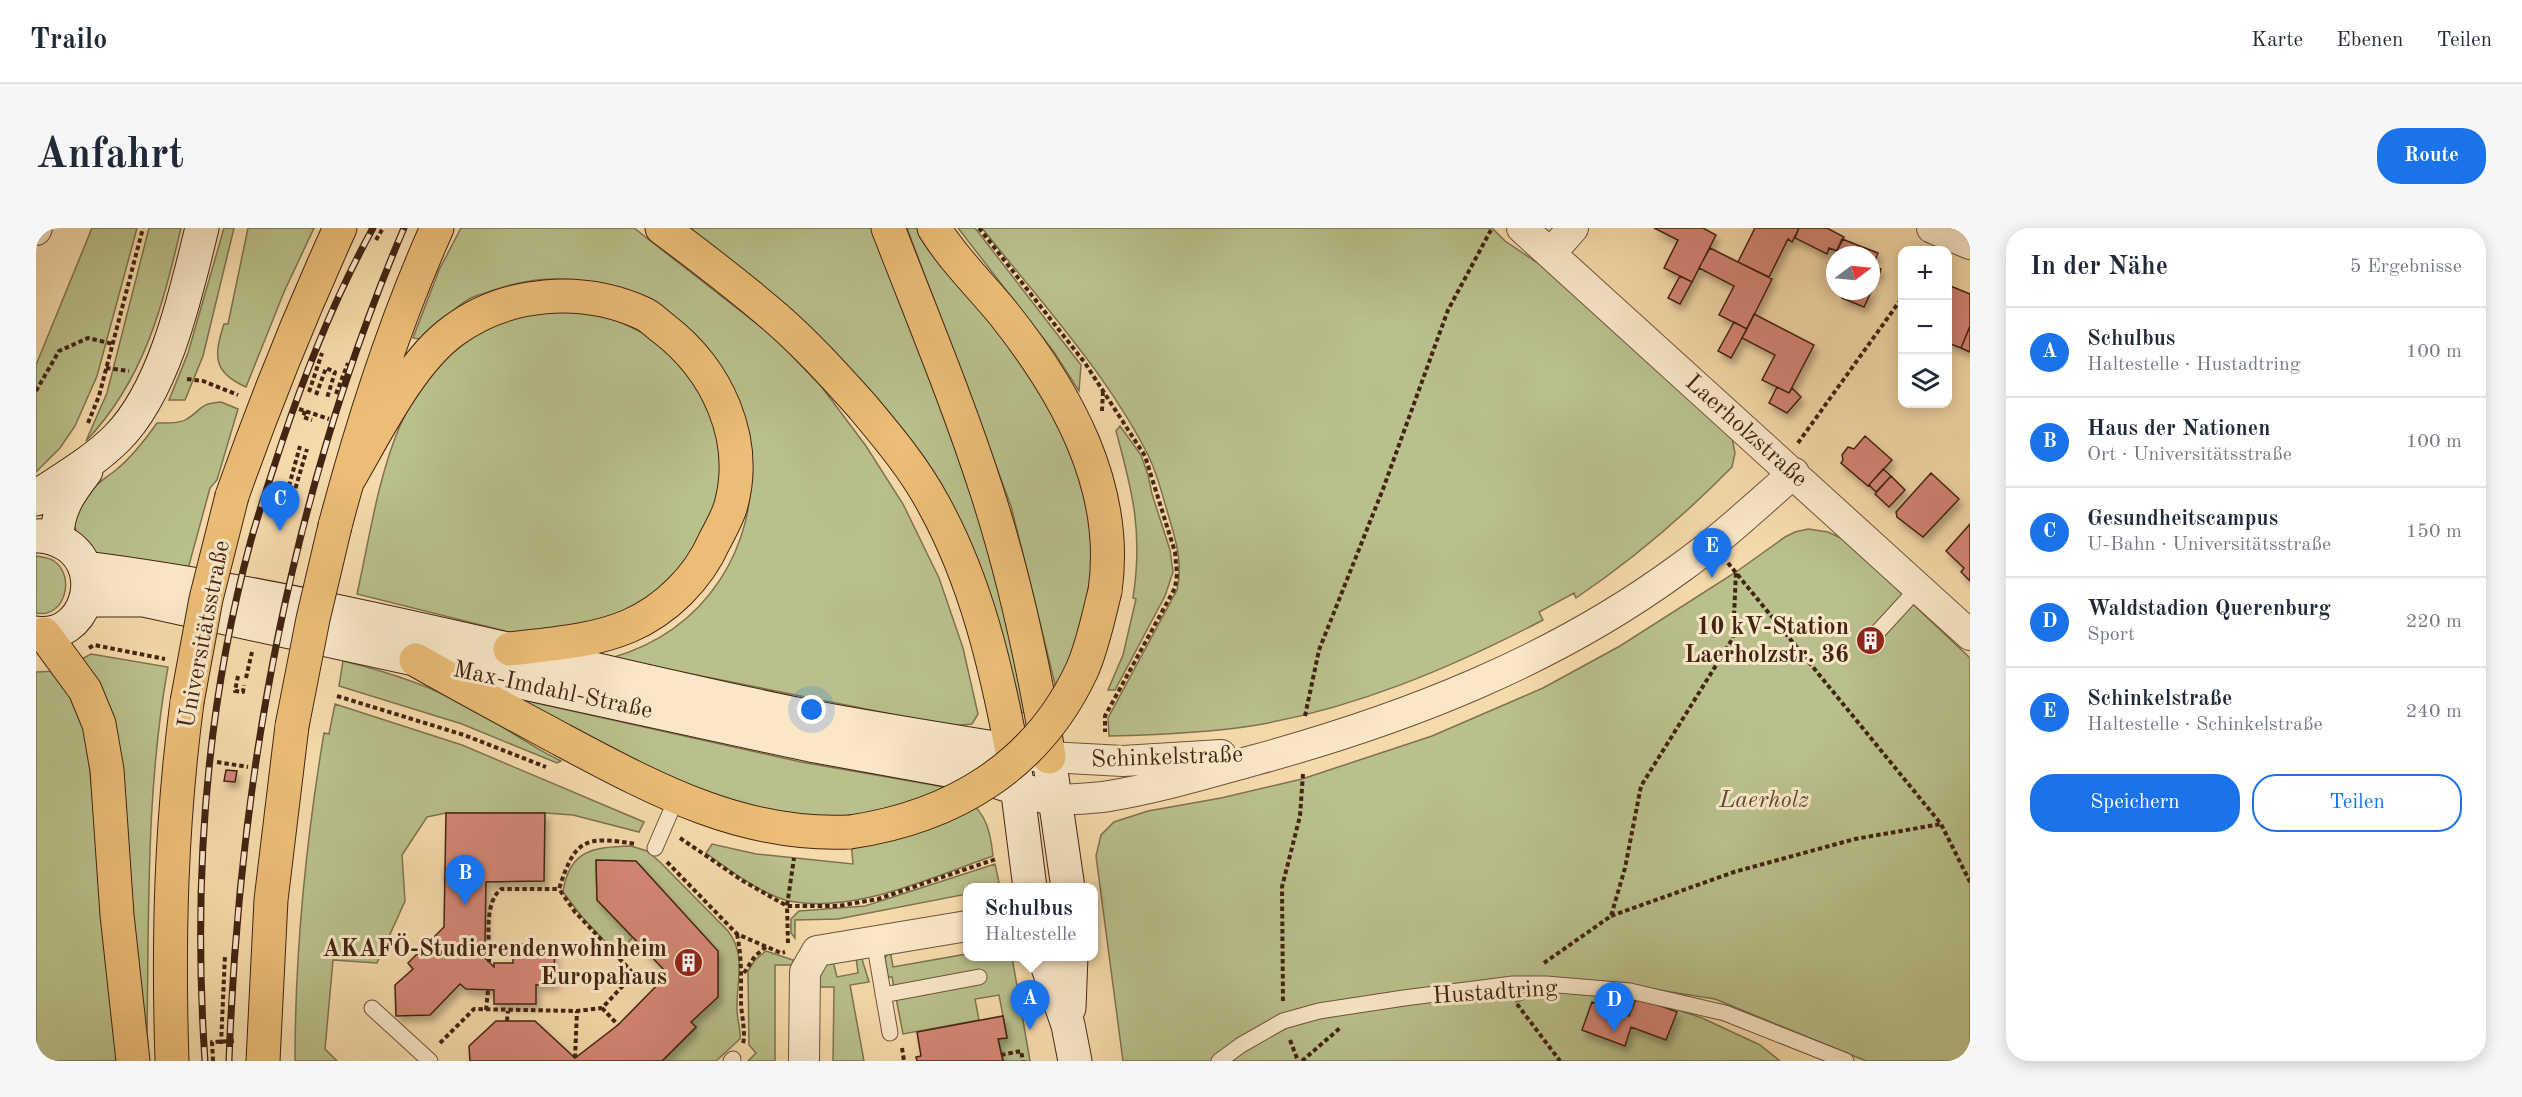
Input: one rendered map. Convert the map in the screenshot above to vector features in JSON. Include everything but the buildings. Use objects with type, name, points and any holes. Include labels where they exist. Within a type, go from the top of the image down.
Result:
[{"type":"highway","name":"Universitätsstraße","points":[[172,1061],[169,912],[172,836],[187,702],[206,599],[232,496],[257,425],[305,304],[340,228]]},
{"type":"highway","points":[[251,1051],[292,726],[313,619],[335,526],[381,369],[420,265],[437,228]]},
{"type":"highway","points":[[663,228],[778,320],[835,376],[885,433],[908,465],[934,505],[971,589],[995,666],[1012,751]]},
{"type":"highway","points":[[888,228],[959,410],[988,494],[1037,681],[1049,757]]},
{"type":"highway","points":[[416,660],[618,770],[670,812],[716,813],[772,828],[816,834],[850,832],[886,827],[922,816],[977,790],[1028,747],[1052,720],[1082,670],[1105,591],[1108,552],[1105,516],[1097,480],[1084,441],[1056,389],[1037,362],[1003,314],[934,228]]},
{"type":"highway","points":[[347,482],[390,408],[422,361],[451,332],[481,313],[522,300],[553,296],[605,300],[644,314],[679,340],[710,379],[724,403],[734,437],[736,473],[731,506],[708,556],[683,588],[655,613],[631,625],[606,634],[565,643],[510,649]]},
{"type":"highway","points":[[40,634],[66,662],[85,690],[99,724],[107,770],[117,915],[133,1061]]},
{"type":"street","points":[[36,499],[90,444],[118,437],[149,392],[178,318],[202,228]]},
{"type":"street","name":"Laerholzstraße","points":[[1522,228],[1970,634]]},
{"type":"street","points":[[1551,253],[1574,228]]},
{"type":"street","points":[[40,634],[65,627],[76,618],[86,600],[89,584],[86,568],[76,551],[46,537],[57,521],[63,501],[90,444]]},
{"type":"street","name":"Schinkelstraße","points":[[1055,800],[1107,796],[1144,789],[1292,750],[1412,711],[1501,674],[1598,622],[1679,570],[1711,545],[1789,468]]},
{"type":"street","name":"Max-Imdahl-Straße","points":[[86,568],[168,579],[510,649],[801,715],[1012,751]]},
{"type":"street","name":"Max-Imdahl-Straße","points":[[86,600],[143,600],[810,745],[975,775],[1018,789]]},
{"type":"street","name":"Schinkelstraße","points":[[1049,757],[1123,761],[1292,750]]},
{"type":"street","points":[[1029,883],[1012,751],[1049,757],[1067,883]]},
{"type":"street","points":[[1018,789],[1055,800]]},
{"type":"street","points":[[804,1061],[805,972],[809,961],[817,951],[963,927]]},
{"type":"street","points":[[1045,961],[1068,1025],[1075,1061]]},
{"type":"street","points":[[1068,1025],[1071,961]]},
{"type":"lane","points":[[1875,635],[1919,588]]},
{"type":"lane","points":[[655,849],[670,812]]},
{"type":"lane","points":[[874,941],[890,1033]]},
{"type":"lane","points":[[883,995],[979,978]]},
{"type":"lane","name":"Hustadtring","points":[[1219,1061],[1241,1045],[1283,1021],[1319,1011],[1513,984],[1590,987],[1667,999],[1725,1013],[1845,1061]]},
{"type":"lane","points":[[372,1008],[428,1059]]},
{"type":"path","points":[[90,444],[99,396],[143,228]]},
{"type":"path","points":[[376,240],[383,228]]},
{"type":"path","points":[[1283,1021],[1282,887],[1300,816],[1303,771],[1292,750],[1319,650],[1383,489],[1448,310],[1492,228]]},
{"type":"path","points":[[1789,468],[1901,300]]},
{"type":"path","points":[[36,391],[59,351],[88,338],[113,344]]},
{"type":"path","points":[[309,392],[322,353]]},
{"type":"path","points":[[336,394],[348,363]]},
{"type":"path","points":[[316,395],[326,368],[336,372],[327,398]]},
{"type":"path","points":[[203,381],[238,395]]},
{"type":"path","points":[[299,409],[328,419]]},
{"type":"path","points":[[305,411],[303,417],[312,420]]},
{"type":"path","points":[[281,515],[300,446]]},
{"type":"path","points":[[287,517],[307,448]]},
{"type":"path","points":[[1711,545],[1736,572],[1941,824],[1970,882]]},
{"type":"path","points":[[1611,916],[1625,868],[1641,786],[1733,638],[1736,572]]},
{"type":"path","points":[[66,662],[94,645],[165,659]]},
{"type":"path","points":[[246,678],[249,666]]},
{"type":"path","points":[[238,676],[235,691],[243,692],[244,685]]},
{"type":"path","points":[[337,696],[464,735],[550,768]]},
{"type":"path","points":[[217,762],[248,767]]},
{"type":"path","points":[[231,770],[232,764]]},
{"type":"path","points":[[670,812],[743,881],[787,906],[838,906],[878,899],[965,869],[1024,852]]},
{"type":"path","points":[[1560,1061],[1516,1002],[1513,984],[1611,916],[1734,872],[1855,839],[1941,824]]},
{"type":"path","points":[[559,889],[570,857],[582,846],[596,840],[655,849]]},
{"type":"path","points":[[787,906],[795,850]]},
{"type":"path","points":[[680,876],[737,934],[781,953],[788,951]]},
{"type":"path","points":[[489,962],[490,904],[495,895],[501,889],[559,889]]},
{"type":"path","points":[[559,889],[575,912],[634,974],[668,974]]},
{"type":"path","points":[[732,1060],[743,1046],[745,1037],[741,1001],[743,976],[737,934]]},
{"type":"path","points":[[618,958],[637,941]]},
{"type":"path","points":[[743,976],[755,956],[767,946]]},
{"type":"path","points":[[221,1043],[225,955]]},
{"type":"path","points":[[428,1059],[474,1010],[577,1011],[602,1008],[634,974]]},
{"type":"path","points":[[486,1010],[488,990]]},
{"type":"path","points":[[1302,1061],[1370,1003]]},
{"type":"path","points":[[602,1008],[618,1025]]},
{"type":"path","points":[[507,1021],[508,1011]]},
{"type":"path","points":[[575,1058],[577,1011]]},
{"type":"path","points":[[213,1061],[212,1042],[251,1051]]},
{"type":"path","points":[[1002,1055],[1021,1051],[1023,1061]]},
{"type":"green space","points":[[92,228],[137,228],[97,376],[75,426],[60,448],[36,472],[36,365]]},
{"type":"green space","points":[[149,228],[181,228],[158,314],[137,368],[123,393],[86,441],[107,393]]},
{"type":"green space","points":[[224,228],[234,228],[203,356],[185,400],[169,400],[188,353]]},
{"type":"green space","points":[[248,228],[314,228],[284,292],[246,387],[221,369],[218,362],[218,345],[224,324],[228,324]]},
{"type":"green space","points":[[461,228],[634,228],[775,338],[821,386],[866,446],[903,504],[939,578],[963,648],[978,714],[972,724],[951,726],[611,658],[676,627],[720,579],[745,522],[751,460],[737,399],[705,345],[654,304],[584,281],[536,280],[514,284],[477,296],[456,308],[420,339],[413,338],[439,270]]},
{"type":"green space","points":[[678,228],[880,228],[981,497],[1034,711],[1020,713],[968,546]]},
{"type":"green space","points":[[907,228],[927,228],[1078,447],[1101,557],[1081,632],[1056,688],[1011,506]]},
{"type":"green space","points":[[958,228],[975,228],[1081,365],[1079,391],[1054,352]]},
{"type":"green space","points":[[982,228],[1492,228],[1505,241],[1542,266],[1732,438],[1735,453],[1732,467],[1657,537],[1576,598],[1574,593],[1539,612],[1543,620],[1437,670],[1364,698],[1289,719],[1216,730],[1109,736],[1108,718],[1177,590],[1179,561],[1174,533],[1154,468],[1112,393]]},
{"type":"green space","points":[[546,311],[578,311],[616,320],[641,332],[666,350],[690,376],[708,407],[719,438],[722,473],[719,504],[700,552],[629,620],[517,634],[357,594],[372,521],[392,446],[406,412],[425,380],[450,353],[496,322]]},
{"type":"green space","points":[[221,402],[238,409],[217,480],[210,488],[188,569],[90,552],[78,536],[74,522],[75,512],[85,495],[128,459],[157,423],[184,421],[204,406]]},
{"type":"green space","points":[[1120,426],[1141,455],[1170,550],[1173,572],[1165,596],[1115,690],[1108,690],[1123,655],[1136,599],[1133,598],[1137,553],[1135,513],[1116,431]]},
{"type":"green space","name":"Laerholz","points":[[1808,529],[1828,532],[1845,540],[1970,658],[1970,1061],[1866,1061],[1715,999],[1620,984],[1526,979],[1516,1002],[1528,998],[1527,991],[1537,990],[1643,998],[1702,1018],[1760,1045],[1780,1061],[1123,1061],[1096,856],[1101,835],[1114,822],[1148,811],[1221,798],[1302,779],[1432,736],[1543,688],[1620,646],[1736,572],[1785,537]]},
{"type":"green space","points":[[36,556],[54,561],[65,576],[66,586],[60,603],[54,610],[46,613],[36,613]]},
{"type":"green space","points":[[91,654],[168,667],[152,804],[147,1032],[149,1061],[145,1061],[80,660]]},
{"type":"green space","points":[[343,661],[394,675],[442,693],[561,761],[557,763],[462,724],[339,686]]},
{"type":"green space","points":[[59,671],[87,737],[106,951],[119,1061],[36,1061],[36,672]]},
{"type":"green space","points":[[505,696],[801,762],[956,789],[983,817],[990,834],[993,856],[919,883],[866,898],[814,904],[779,898],[746,881],[706,853],[712,844],[756,854],[853,864],[849,818],[740,813]]},
{"type":"green space","points":[[335,704],[462,745],[644,822],[639,832],[573,815],[545,813],[446,813],[427,817],[402,855],[405,901],[377,963],[333,960],[325,1049],[337,1061],[295,1061],[299,938],[307,856],[324,733],[329,734]]},
{"type":"green space","points":[[631,846],[647,851],[660,862],[728,931],[734,940],[739,959],[737,1010],[740,1039],[716,1061],[662,1061],[696,1028],[691,1022],[718,997],[718,951],[596,861],[597,900],[633,937],[621,950],[614,951],[583,918],[563,892],[566,878],[577,859],[594,850]]},
{"type":"green space","points":[[995,864],[999,883],[963,883],[963,895],[838,919],[795,920],[795,938],[791,933],[791,919],[799,911],[865,906]]},
{"type":"green space","points":[[890,950],[893,967],[963,955],[963,961],[1013,961],[1030,1061],[1003,1061],[998,1039],[1007,1037],[999,995],[975,999],[979,1020],[903,1034],[892,977],[888,977],[885,958]]},
{"type":"green space","points":[[766,951],[793,960],[793,965],[775,965],[775,1061],[748,1061],[756,1053],[749,1045],[748,971],[755,960]]},
{"type":"green space","points":[[856,957],[862,959],[869,982],[850,985],[864,1061],[833,1061],[834,987],[818,987],[819,977],[826,963],[833,961],[837,977],[858,973]]},
{"type":"railway","points":[[205,1061],[201,930],[206,798],[213,733],[235,604],[258,516],[301,389],[334,307],[373,228]]},
{"type":"railway","points":[[229,1061],[235,954],[245,848],[259,742],[278,636],[302,532],[331,429],[365,328],[404,228]]},
{"type":"place","name":"Gesundheitscampus","points":[[280,531]]},
{"type":"place","name":"Schinkelstraße","points":[[1712,578]]},
{"type":"place","name":"10 kV-Station Laerholzstr. 36","points":[[1870,640]]},
{"type":"place","name":"Haus der Nationen","points":[[465,905]]},
{"type":"place","name":"AKAFÖ-Studierendenwohnheim Europahaus","points":[[688,962]]},
{"type":"place","name":"Schulbus","points":[[1030,1030]]},
{"type":"place","name":"Waldstadion Querenburg","points":[[1614,1032]]}]
